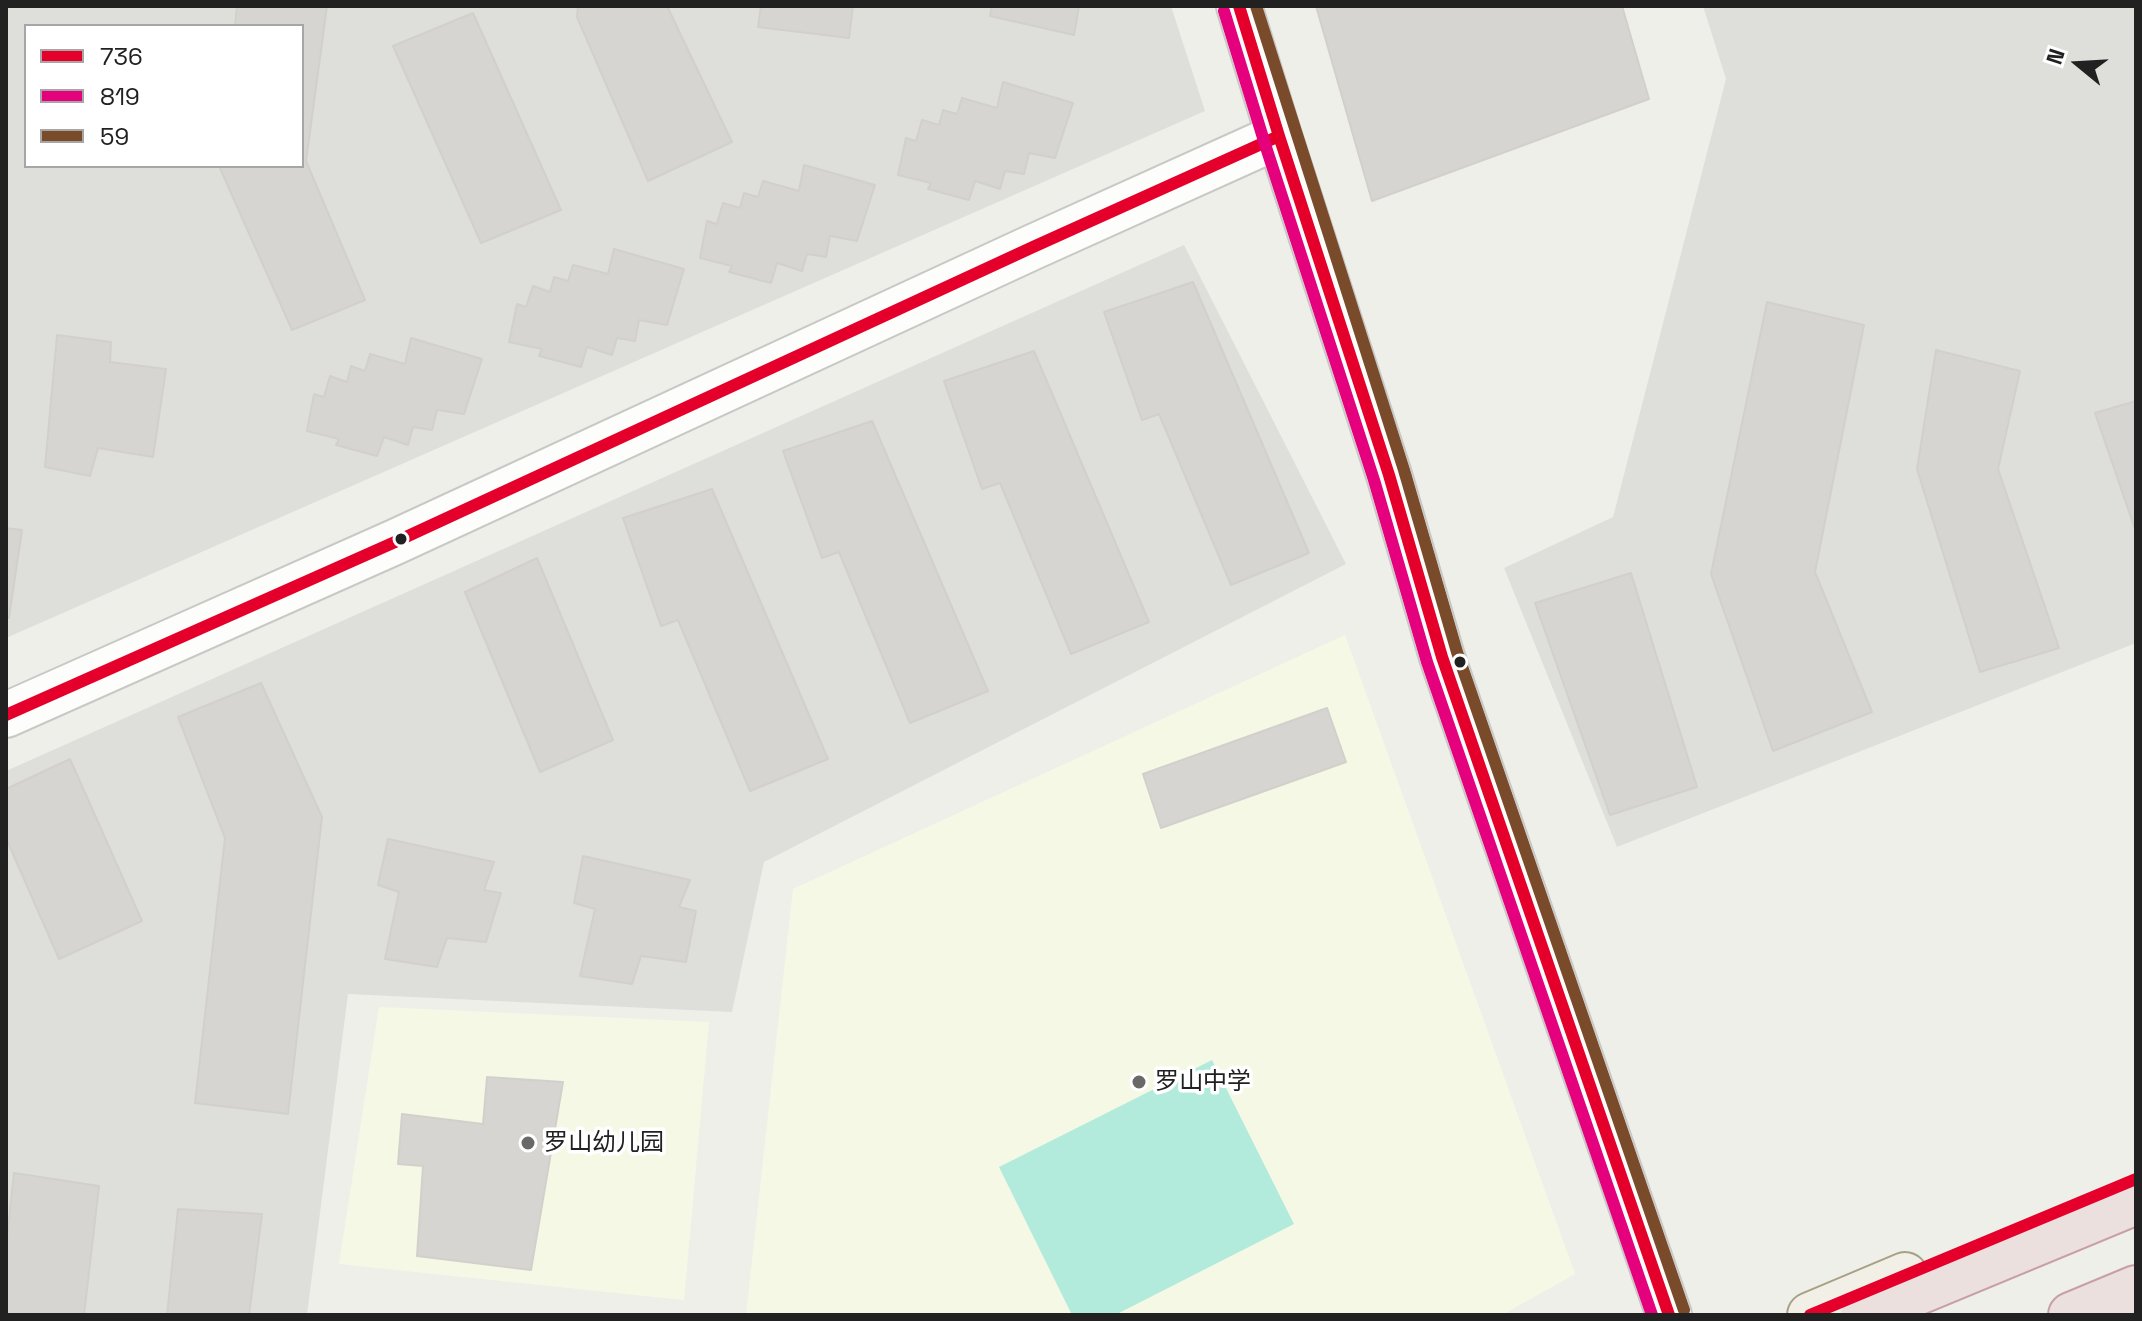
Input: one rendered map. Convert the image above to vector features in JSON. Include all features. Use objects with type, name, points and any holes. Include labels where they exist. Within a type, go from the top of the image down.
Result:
[{"type":"highway","points":[[1863,1315],[2136,1202]]},
{"type":"highway","points":[[2071,1315],[2136,1288]]},
{"type":"main road","points":[[1810,1315],[2136,1179]]},
{"type":"street","points":[[1239,6],[1389,475],[1442,657],[1669,1315]]},
{"type":"street","points":[[6,715],[395,542],[1279,136]]},
{"type":"shaded area","points":[[6,6],[1171,6],[1205,111],[6,638]]},
{"type":"shaded area","points":[[1703,6],[2136,6],[2136,643],[1617,847],[1504,568],[1613,517],[1726,79]]},
{"type":"shaded area","points":[[1184,245],[1346,564],[764,862],[732,1012],[348,994],[307,1315],[6,1315],[6,771]]},
{"type":"shaded area","name":"罗山中学","points":[[1345,635],[1575,1274],[1502,1315],[746,1315],[793,889]]},
{"type":"shaded area","name":"罗山幼儿园","points":[[379,1007],[709,1022],[684,1300],[339,1264]]},
{"type":"green space","points":[[1212,1060],[1294,1224],[1115,1315],[1072,1315],[999,1167]]},
{"type":"building","points":[[237,6],[327,6],[306,161],[365,300],[292,330],[220,168],[304,168],[304,24],[235,24]]},
{"type":"building","points":[[578,6],[667,6],[732,142],[648,181],[577,17]]},
{"type":"building","points":[[761,6],[853,6],[849,38],[758,27]]},
{"type":"building","points":[[992,6],[1079,6],[1074,35],[990,16]]},
{"type":"building","points":[[1316,6],[1622,6],[1649,99],[1372,201]]},
{"type":"building","points":[[473,13],[561,210],[481,243],[393,46]]},
{"type":"building","points":[[1003,82],[1073,103],[1055,158],[1029,153],[1024,174],[1005,171],[1000,189],[975,181],[969,200],[928,189],[931,183],[898,175],[906,138],[916,141],[922,120],[939,125],[943,110],[957,114],[962,98],[997,108]]},
{"type":"building","points":[[804,165],[875,185],[857,241],[830,236],[826,257],[807,254],[802,271],[777,263],[771,283],[729,272],[732,266],[700,258],[707,221],[717,224],[723,203],[740,208],[744,193],[758,197],[763,181],[799,191]]},
{"type":"building","points":[[614,249],[684,269],[667,325],[639,320],[635,341],[617,338],[612,355],[587,347],[581,367],[539,356],[542,349],[509,342],[517,304],[526,307],[533,286],[550,292],[554,277],[568,281],[573,265],[608,274]]},
{"type":"building","points":[[1193,282],[1309,553],[1231,585],[1159,414],[1142,420],[1104,312]]},
{"type":"building","points":[[1767,302],[1864,325],[1815,572],[1872,712],[1773,751],[1711,574]]},
{"type":"building","points":[[57,335],[111,342],[110,362],[166,369],[153,457],[98,448],[90,476],[45,467]]},
{"type":"building","points":[[411,338],[482,359],[464,414],[437,410],[432,430],[413,427],[408,445],[384,437],[377,456],[336,445],[339,439],[307,431],[314,394],[324,397],[330,376],[347,382],[351,366],[365,371],[370,354],[405,364]]},
{"type":"building","points":[[1936,350],[2020,371],[1998,469],[2059,648],[1980,672],[1917,469]]},
{"type":"building","points":[[1034,351],[1149,622],[1071,654],[1000,483],[982,489],[944,381]]},
{"type":"building","points":[[2136,401],[2136,532],[2095,413]]},
{"type":"building","points":[[872,421],[988,691],[910,723],[839,552],[822,558],[783,451]]},
{"type":"building","points":[[712,489],[828,759],[750,791],[678,620],[661,626],[623,518]]},
{"type":"building","points":[[6,528],[22,530],[9,618],[6,617]]},
{"type":"building","points":[[537,558],[613,740],[540,772],[465,592]]},
{"type":"building","points":[[1631,573],[1697,787],[1610,815],[1535,603]]},
{"type":"building","points":[[261,683],[322,817],[288,1114],[195,1103],[225,838],[178,717]]},
{"type":"building","points":[[1327,708],[1346,762],[1161,828],[1143,774]]},
{"type":"building","points":[[70,759],[142,921],[59,959],[6,838],[6,789]]},
{"type":"building","points":[[388,839],[494,862],[484,890],[501,893],[486,942],[447,938],[437,967],[385,959],[399,892],[378,885]]},
{"type":"building","points":[[583,856],[690,880],[679,907],[696,911],[686,962],[641,956],[632,984],[580,976],[595,909],[574,903]]},
{"type":"building","points":[[487,1077],[563,1082],[531,1270],[417,1256],[423,1166],[398,1164],[402,1114],[483,1124]]},
{"type":"building","points":[[14,1173],[99,1186],[84,1315],[6,1315],[6,1249]]},
{"type":"building","points":[[178,1209],[262,1214],[249,1315],[167,1315]]},
{"type":"transit line","name":"736","points":[[1239,6],[1389,475],[1442,657],[1669,1315]]},
{"type":"transit line","name":"59","points":[[1256,6],[1404,470],[1457,652],[1684,1310]]},
{"type":"transit line","name":"819","points":[[1224,11],[1374,480],[1427,662],[1652,1315]]},
{"type":"transit line","name":"736","points":[[6,715],[395,542],[1279,136]]},
{"type":"transit line","name":"736","points":[[1810,1315],[2136,1179]]},
{"type":"place","name":"罗山中学","points":[[1139,1082]]},
{"type":"place","name":"罗山幼儿园","points":[[528,1143]]}]
